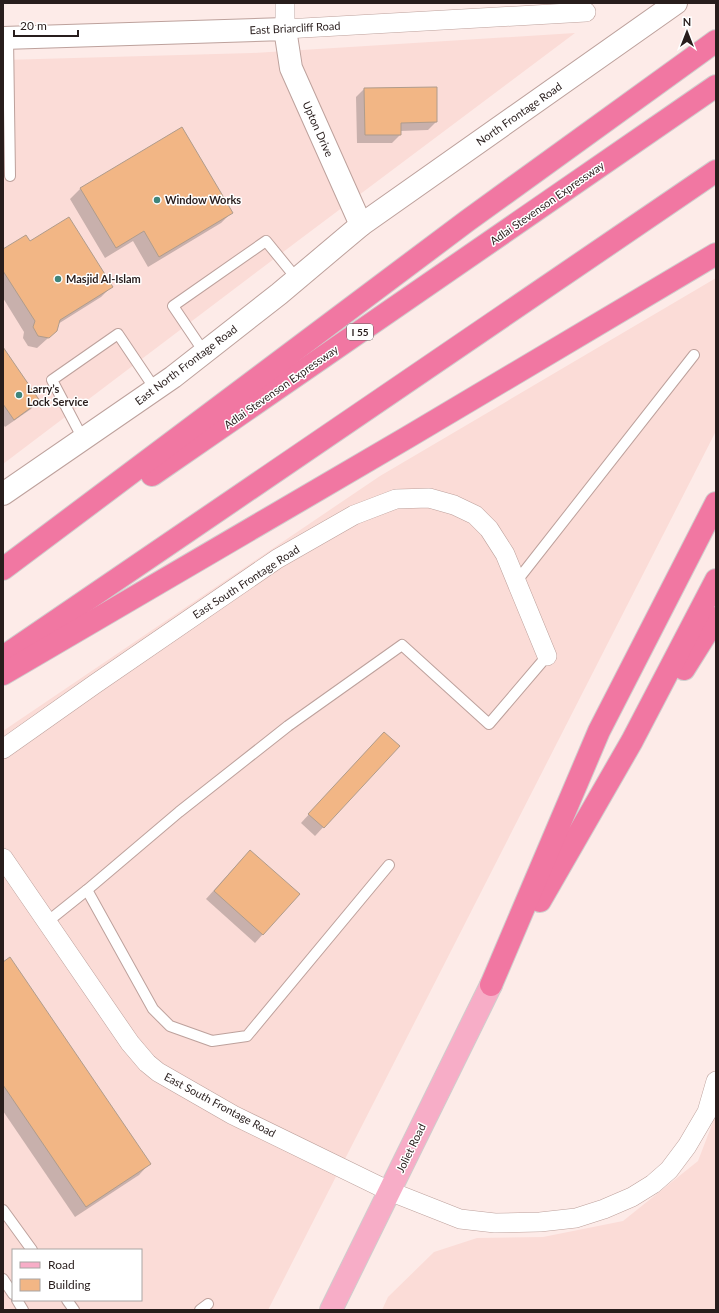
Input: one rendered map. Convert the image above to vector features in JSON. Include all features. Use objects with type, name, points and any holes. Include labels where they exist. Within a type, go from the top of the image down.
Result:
[{"type":"highway","points":[[3,569],[467,221],[716,41]]},
{"type":"highway","name":"Adlai Stevenson Expressway","points":[[3,577],[716,86]]},
{"type":"highway","points":[[3,657],[716,171]]},
{"type":"highway","points":[[3,674],[408,437],[716,254]]},
{"type":"highway","points":[[491,985],[600,731],[716,503]]},
{"type":"highway","points":[[491,985],[632,741],[716,580]]},
{"type":"highway","points":[[546,891],[716,618]]},
{"type":"main road","name":"Joliet Road","points":[[331,1310],[491,985]]},
{"type":"street","points":[[285,3],[285,29]]},
{"type":"street","name":"North Frontage Road","points":[[361,225],[676,3]]},
{"type":"street","name":"East Briarcliff Road","points":[[6,38],[285,29],[586,12]]},
{"type":"street","name":"Upton Drive","points":[[285,29],[291,68],[361,225]]},
{"type":"street","name":"East North Frontage Road","points":[[3,494],[155,389],[297,279],[361,225]]},
{"type":"street","name":"East South Frontage Road","points":[[3,749],[94,684],[277,559],[354,516],[396,499],[430,498],[454,504],[475,515],[489,529],[504,554],[548,656]]},
{"type":"street","name":"East South Frontage Road","points":[[3,858],[130,1043],[146,1062],[158,1072],[233,1114],[389,1191],[460,1218],[496,1223],[540,1222],[576,1218],[604,1209],[632,1197],[653,1184],[670,1170],[687,1146],[707,1112],[716,1082]]},
{"type":"lane","points":[[6,38],[10,176]]},
{"type":"lane","points":[[204,352],[172,306],[266,241],[297,279]]},
{"type":"lane","points":[[83,439],[52,380],[118,334],[155,389]]},
{"type":"lane","points":[[516,582],[694,355]]},
{"type":"lane","points":[[46,922],[87,890],[179,812],[282,730],[402,645],[489,724],[548,656]]},
{"type":"lane","points":[[87,890],[153,1009],[170,1026],[212,1041],[247,1036],[389,865]]},
{"type":"lane","points":[[3,1210],[31,1249]]},
{"type":"lane","points":[[3,1279],[12,1292]]},
{"type":"lane","points":[[17,1301],[23,1310]]},
{"type":"lane","points":[[68,1301],[74,1310]]},
{"type":"lane","points":[[200,1310],[208,1304]]},
{"type":"shaded area","points":[[575,33],[3,464],[3,60],[252,53]]},
{"type":"shaded area","points":[[716,278],[716,431],[268,1310],[3,1310],[3,731],[380,476]]},
{"type":"shaded area","points":[[716,1114],[716,1310],[382,1310],[388,1297],[434,1252],[477,1238],[543,1237],[623,1221],[698,1161]]},
{"type":"building","points":[[437,87],[437,122],[401,123],[401,135],[365,135],[364,88]]},
{"type":"building","name":"Window Works","points":[[182,127],[233,213],[159,257],[144,231],[116,248],[80,188]]},
{"type":"building","name":"Masjid Al-Islam","points":[[69,217],[113,287],[60,320],[57,331],[49,338],[38,336],[33,327],[35,321],[3,271],[3,249],[26,235],[30,241]]},
{"type":"building","points":[[3,347],[40,401],[14,420],[3,404]]},
{"type":"building","points":[[384,732],[400,746],[324,828],[308,814]]},
{"type":"building","points":[[250,850],[300,894],[263,935],[214,891]]},
{"type":"building","points":[[10,957],[151,1164],[86,1207],[3,1085],[3,962]]},
{"type":"place","name":"Window Works","points":[[157,200]]},
{"type":"place","name":"Masjid Al-Islam","points":[[58,279]]},
{"type":"place","name":"Larry’s Lock Service","points":[[19,395]]}]
